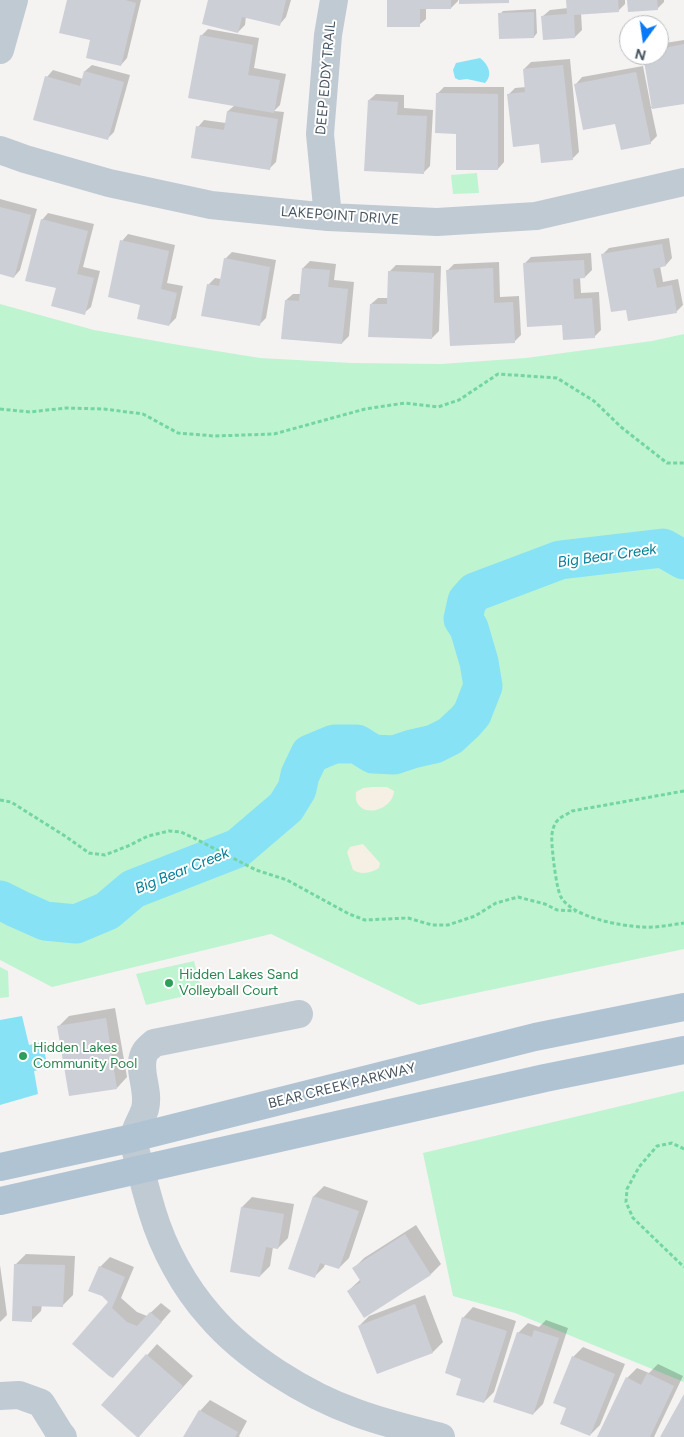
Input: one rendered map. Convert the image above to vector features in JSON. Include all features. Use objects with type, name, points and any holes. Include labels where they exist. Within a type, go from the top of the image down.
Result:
[{"type":"main road","name":"BEAR CREEK PARKWAY","points":[[0,1167],[133,1138],[535,1037],[684,1007]]},
{"type":"main road","points":[[0,1201],[545,1078],[684,1050]]},
{"type":"street","points":[[0,50],[14,0]]},
{"type":"street","name":"DEEP EDDY TRAIL","points":[[328,217],[320,134],[328,35],[334,0]]},
{"type":"street","name":"LAKEPOINT DRIVE","points":[[0,150],[109,183],[212,205],[328,217],[437,222],[536,216],[684,182]]},
{"type":"street","points":[[299,1014],[154,1043],[144,1052],[141,1065],[146,1090],[145,1108],[133,1138],[156,1222],[185,1281],[210,1316],[235,1341],[282,1376],[330,1402],[379,1420],[441,1437]]},
{"type":"street","points":[[0,1396],[19,1395],[41,1403],[63,1437]]},
{"type":"path","points":[[0,409],[30,412],[66,408],[104,409],[143,414],[178,433],[214,436],[274,434],[365,409],[405,404],[438,407],[459,400],[498,374],[557,378],[594,401],[621,427],[667,463],[684,463]]},
{"type":"path","points":[[684,790],[572,811],[558,820],[553,828],[551,837],[560,895],[565,904],[576,911],[599,919],[642,928],[684,923]]},
{"type":"path","points":[[0,800],[11,802],[89,853],[106,855],[148,836],[169,831],[181,832],[256,870],[287,880],[350,914],[365,920],[408,918],[432,925],[448,925],[475,916],[496,903],[518,897],[545,904],[557,910],[576,911]]},
{"type":"path","points":[[684,1149],[672,1143],[657,1146],[639,1167],[627,1189],[626,1202],[633,1218],[684,1267]]},
{"type":"green space","points":[[477,173],[479,193],[453,194],[451,175]]},
{"type":"green space","points":[[0,304],[94,330],[173,344],[260,358],[352,363],[441,364],[526,358],[652,341],[684,334],[684,949],[419,1005],[271,934],[52,987],[0,960]]},
{"type":"green space","name":"Hidden Lakes Sand Volleyball Court","points":[[194,961],[202,992],[146,1005],[136,974]]},
{"type":"green space","points":[[0,967],[8,971],[9,997],[0,998]]},
{"type":"green space","points":[[684,1091],[684,1382],[515,1313],[453,1296],[423,1153]]},
{"type":"sand","points":[[387,787],[394,791],[388,803],[377,810],[370,811],[359,806],[356,800],[356,792],[363,788]]},
{"type":"sand","points":[[363,844],[380,863],[379,868],[363,873],[353,870],[347,852],[350,847]]},
{"type":"water","points":[[480,58],[489,70],[489,77],[485,83],[455,78],[453,70],[456,63]]},
{"type":"water","name":"Hidden Lakes Community Pool","points":[[22,1016],[29,1045],[42,1042],[48,1067],[34,1071],[38,1094],[0,1105],[0,1020]]},
{"type":"building","points":[[67,0],[125,0],[136,3],[121,66],[86,58],[90,40],[59,33]]},
{"type":"building","points":[[208,0],[286,0],[280,26],[242,17],[238,33],[202,24]]},
{"type":"building","points":[[387,0],[451,0],[451,9],[420,9],[420,27],[387,27]]},
{"type":"building","points":[[459,0],[509,0],[509,3],[459,4]]},
{"type":"building","points":[[566,0],[618,0],[619,12],[574,15],[575,38],[543,40],[541,16],[567,14]]},
{"type":"building","points":[[627,0],[657,0],[658,10],[628,12]]},
{"type":"building","points":[[534,12],[534,38],[499,39],[498,13]]},
{"type":"building","points":[[200,35],[253,45],[248,75],[280,80],[274,113],[188,98]]},
{"type":"building","points":[[684,44],[684,104],[652,109],[645,65],[669,65],[669,47]]},
{"type":"building","points":[[563,65],[573,160],[541,163],[539,144],[513,147],[507,94],[525,92],[523,69]]},
{"type":"building","points":[[84,71],[124,82],[108,140],[33,120],[45,76],[80,86]]},
{"type":"building","points":[[636,72],[651,144],[621,150],[615,124],[583,130],[574,84]]},
{"type":"building","points":[[436,93],[498,94],[498,170],[456,170],[456,134],[435,133]]},
{"type":"building","points":[[368,100],[398,102],[397,115],[427,116],[424,174],[364,171]]},
{"type":"building","points":[[227,111],[278,119],[270,170],[191,158],[196,126],[224,130]]},
{"type":"building","points":[[0,207],[31,215],[14,278],[0,274]]},
{"type":"building","points":[[41,219],[88,231],[77,274],[94,278],[85,315],[51,306],[56,288],[25,281]]},
{"type":"building","points":[[120,240],[169,251],[161,289],[177,293],[169,326],[137,319],[140,305],[108,297]]},
{"type":"building","points":[[662,244],[666,266],[653,269],[657,288],[672,285],[677,313],[628,321],[626,310],[611,312],[601,254]]},
{"type":"building","points":[[224,258],[270,267],[260,326],[201,316],[207,284],[219,286]]},
{"type":"building","points":[[584,260],[585,278],[573,279],[574,299],[592,298],[595,338],[563,340],[562,325],[527,327],[523,263]]},
{"type":"building","points":[[302,268],[330,270],[328,287],[348,289],[342,344],[281,339],[285,300],[299,301]]},
{"type":"building","points":[[493,268],[494,303],[513,302],[515,343],[450,346],[446,270]]},
{"type":"building","points":[[388,271],[434,273],[432,339],[368,337],[370,304],[387,304]]},
{"type":"building","points":[[106,1018],[117,1089],[69,1096],[57,1026]]},
{"type":"building","points":[[313,1196],[359,1211],[339,1269],[320,1263],[315,1278],[288,1269]]},
{"type":"building","points":[[241,1207],[284,1214],[278,1249],[266,1247],[260,1277],[230,1272]]},
{"type":"building","points":[[405,1234],[431,1275],[364,1318],[347,1291],[361,1282],[352,1268]]},
{"type":"building","points":[[14,1264],[65,1265],[63,1307],[32,1306],[32,1322],[12,1321]]},
{"type":"building","points":[[99,1266],[125,1277],[112,1308],[127,1322],[137,1326],[150,1312],[162,1322],[113,1378],[72,1344],[108,1302],[102,1296],[88,1291]]},
{"type":"building","points":[[415,1304],[433,1353],[377,1374],[358,1326]]},
{"type":"building","points":[[462,1317],[507,1331],[484,1403],[456,1395],[461,1379],[445,1373]]},
{"type":"building","points":[[534,1330],[559,1338],[533,1415],[493,1402],[517,1332],[532,1337]]},
{"type":"building","points":[[146,1354],[183,1386],[137,1437],[101,1405]]},
{"type":"building","points":[[572,1356],[615,1374],[590,1436],[560,1424],[566,1408],[553,1403]]},
{"type":"building","points":[[647,1373],[674,1386],[650,1437],[597,1437],[626,1377],[641,1385]]},
{"type":"building","points":[[684,1394],[684,1437],[660,1437]]},
{"type":"building","points":[[199,1410],[238,1432],[235,1437],[183,1437]]},
{"type":"waterway","name":"Big Bear Creek","points":[[0,900],[45,921],[76,924],[107,911],[133,889],[238,848],[286,807],[297,789],[300,775],[310,754],[334,744],[357,744],[373,754],[394,755],[434,744],[450,736],[472,714],[483,686],[479,662],[469,628],[463,619],[467,601],[475,592],[560,560],[663,548],[684,560]]},
{"type":"place","name":"Hidden Lakes Sand Volleyball Court","points":[[169,983]]},
{"type":"place","name":"Hidden Lakes Community Pool","points":[[23,1056]]}]
